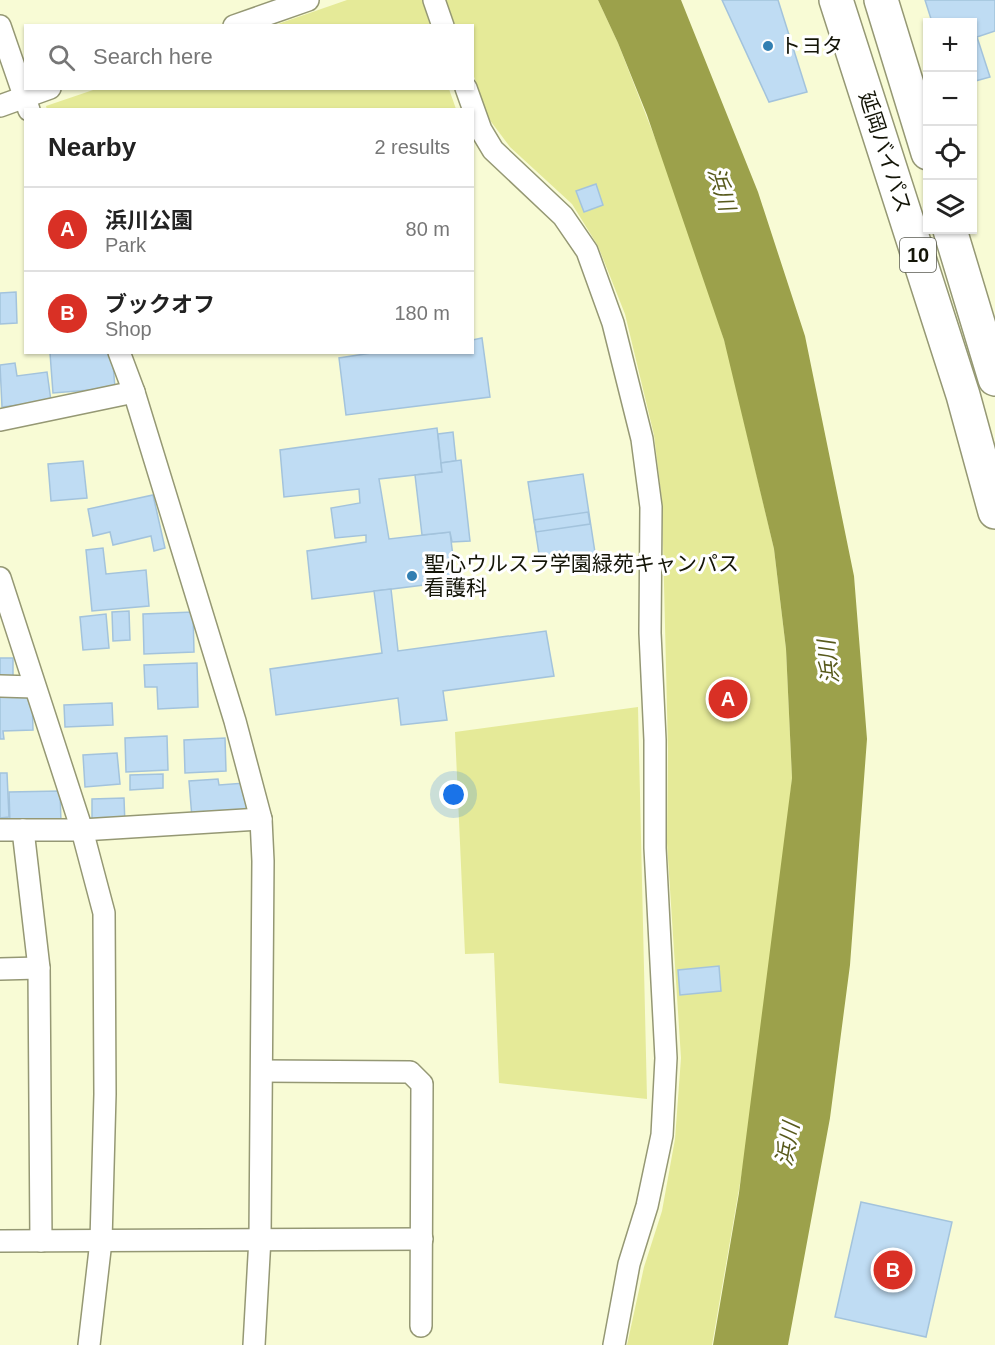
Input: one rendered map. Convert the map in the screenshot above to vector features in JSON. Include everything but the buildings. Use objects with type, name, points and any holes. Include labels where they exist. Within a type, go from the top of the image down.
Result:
[{"type":"highway","name":"延岡バイパス","points":[[836,0],[963,395],[995,512]]},
{"type":"highway","name":"延岡バイパス","points":[[880,0],[923,140]]},
{"type":"highway","points":[[892,0],[910,96]]},
{"type":"highway","name":"10","points":[[951,234],[995,380]]},
{"type":"street","points":[[240,24],[308,0]]},
{"type":"street","points":[[434,0],[442,24]]},
{"type":"street","points":[[0,26],[27,103]]},
{"type":"street","points":[[0,106],[27,103],[47,90]]},
{"type":"street","points":[[467,90],[473,108]]},
{"type":"street","points":[[474,110],[481,129],[493,150],[563,216],[587,251],[613,323],[642,439],[651,507],[650,633],[655,740],[655,848],[666,1058],[662,1135],[647,1206],[629,1264],[614,1345]]},
{"type":"street","points":[[120,354],[134,392],[235,721],[261,819],[260,1238],[254,1345]]},
{"type":"street","points":[[0,420],[134,392]]},
{"type":"street","points":[[0,578],[82,830],[104,913],[105,1094],[101,1241],[89,1345]]},
{"type":"street","points":[[0,686],[34,687]]},
{"type":"street","points":[[0,830],[82,830],[261,819]]},
{"type":"street","points":[[23,830],[39,968],[41,1241]]},
{"type":"street","points":[[0,969],[39,968]]},
{"type":"street","points":[[262,1071],[410,1071],[422,1084],[421,1326]]},
{"type":"street","points":[[0,1241],[422,1239]]},
{"type":"shaded area","points":[[347,0],[422,0],[430,24],[278,24]]},
{"type":"shaded area","points":[[446,0],[598,0],[618,43],[688,223],[728,353],[774,549],[786,649],[792,778],[768,1022],[712,1345],[627,1345],[644,1267],[662,1211],[675,1139],[681,1058],[667,843],[668,750],[662,501],[654,435],[625,314],[598,246],[572,204],[510,147],[489,119],[474,77],[474,24],[455,24]]},
{"type":"shaded area","points":[[93,90],[449,90],[456,108],[46,108],[46,106]]},
{"type":"shaded area","points":[[638,707],[647,1099],[499,1083],[494,953],[465,954],[455,732]]},
{"type":"water","name":"浜川","points":[[598,0],[681,0],[758,192],[805,336],[854,576],[867,739],[850,965],[830,1118],[788,1345],[713,1345],[739,1193],[792,778],[786,649],[774,549],[724,340],[647,115]]},
{"type":"place","name":"トヨタ","points":[[768,46]]},
{"type":"place","name":"聖心ウルスラ学園緑苑キャンパス 看護科","points":[[412,576]]},
{"type":"place","name":"浜川公園","points":[[728,699]]},
{"type":"place","name":"ブックオフ","points":[[893,1270]]}]
